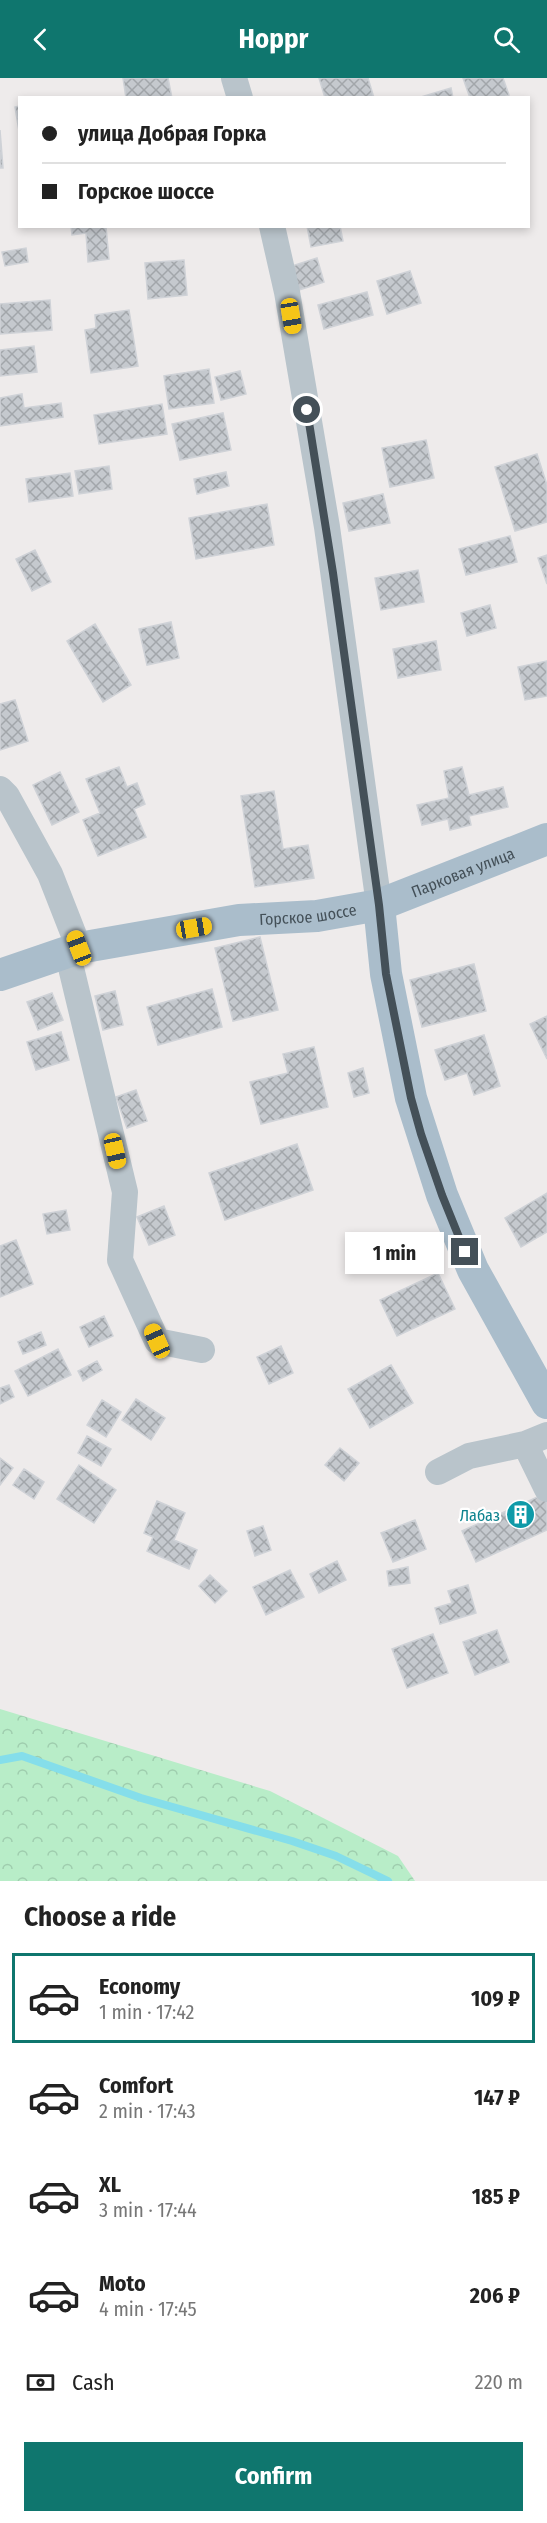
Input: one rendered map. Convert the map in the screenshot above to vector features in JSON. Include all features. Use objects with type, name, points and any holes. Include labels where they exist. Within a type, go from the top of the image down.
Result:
[{"type":"main road","name":"Парковая улица","points":[[379,905],[547,839]]},
{"type":"main road","name":"Горское шоссе","points":[[0,975],[73,949],[239,920],[317,916],[379,905],[386,974],[411,1098],[438,1185],[474,1270],[547,1403]]},
{"type":"street","points":[[234,78],[239,96]]},
{"type":"street","points":[[272,228],[287,292],[327,527],[379,905]]},
{"type":"street","points":[[0,789],[7,796],[50,874],[73,949],[125,1192],[120,1260],[157,1341],[202,1350]]},
{"type":"street","points":[[438,1472],[469,1456],[536,1439],[547,1489]]},
{"type":"green space","points":[[0,1709],[270,1791],[398,1856],[415,1881],[0,1881]]},
{"type":"building","points":[[123,78],[168,78],[172,96],[126,96]]},
{"type":"building","points":[[319,78],[368,78],[373,96],[324,96]]},
{"type":"building","points":[[463,78],[503,78],[509,95],[507,96],[469,96]]},
{"type":"building","points":[[451,88],[453,96],[424,96]]},
{"type":"building","points":[[18,106],[18,125],[15,107]]},
{"type":"building","points":[[0,130],[3,168],[0,168]]},
{"type":"building","points":[[71,228],[106,228],[109,259],[88,262],[86,233],[72,235]]},
{"type":"building","points":[[307,228],[340,228],[343,241],[311,247]]},
{"type":"building","points":[[26,248],[28,262],[5,266],[2,252]]},
{"type":"building","points":[[317,258],[324,282],[299,290],[292,266]]},
{"type":"building","points":[[184,260],[187,295],[148,299],[145,263]]},
{"type":"building","points":[[410,271],[421,303],[387,314],[377,281]]},
{"type":"building","points":[[367,292],[373,315],[324,329],[318,305]]},
{"type":"building","points":[[50,300],[52,330],[0,334],[0,304]]},
{"type":"building","points":[[129,310],[138,366],[91,373],[85,330],[96,328],[95,315]]},
{"type":"building","points":[[34,346],[37,372],[0,376],[0,350]]},
{"type":"building","points":[[209,369],[214,403],[169,409],[164,376]]},
{"type":"building","points":[[240,371],[246,394],[221,400],[215,377]]},
{"type":"building","points":[[22,394],[24,408],[61,403],[63,417],[0,426],[0,398]]},
{"type":"building","points":[[162,404],[167,434],[99,444],[94,415]]},
{"type":"building","points":[[223,413],[231,450],[180,460],[172,424]]},
{"type":"building","points":[[426,440],[434,478],[390,487],[382,448]]},
{"type":"building","points":[[537,454],[547,485],[547,522],[515,531],[495,467]]},
{"type":"building","points":[[109,466],[112,489],[79,494],[75,471]]},
{"type":"building","points":[[226,472],[229,486],[197,494],[194,479]]},
{"type":"building","points":[[70,473],[73,496],[29,502],[26,479]]},
{"type":"building","points":[[383,494],[390,523],[349,531],[343,503]]},
{"type":"building","points":[[267,504],[274,545],[196,559],[189,518]]},
{"type":"building","points":[[510,536],[517,562],[466,575],[459,549]]},
{"type":"building","points":[[35,550],[51,582],[32,591],[16,559]]},
{"type":"building","points":[[547,555],[547,584],[538,558]]},
{"type":"building","points":[[418,570],[424,602],[381,610],[375,578]]},
{"type":"building","points":[[490,605],[496,628],[467,636],[461,613]]},
{"type":"building","points":[[171,622],[179,658],[147,665],[139,629]]},
{"type":"building","points":[[95,624],[131,685],[103,702],[67,641]]},
{"type":"building","points":[[436,641],[441,670],[398,678],[393,649]]},
{"type":"building","points":[[547,661],[547,696],[525,700],[518,667]]},
{"type":"building","points":[[15,700],[28,741],[0,750],[0,704]]},
{"type":"building","points":[[119,767],[127,787],[137,783],[145,804],[134,809],[146,837],[98,856],[83,820],[100,813],[86,779]]},
{"type":"building","points":[[462,767],[469,795],[503,787],[508,807],[469,816],[471,825],[450,830],[448,819],[422,825],[417,805],[449,798],[444,771]]},
{"type":"building","points":[[60,772],[79,812],[52,825],[33,785]]},
{"type":"building","points":[[274,791],[283,849],[308,845],[314,878],[255,887],[241,796]]},
{"type":"building","points":[[260,937],[278,1010],[233,1021],[215,948]]},
{"type":"building","points":[[474,964],[486,1011],[422,1027],[410,980]]},
{"type":"building","points":[[212,989],[222,1027],[158,1045],[147,1007]]},
{"type":"building","points":[[115,991],[123,1025],[103,1030],[95,996]]},
{"type":"building","points":[[52,993],[63,1020],[38,1030],[27,1002]]},
{"type":"building","points":[[547,1016],[547,1059],[530,1024]]},
{"type":"building","points":[[61,1032],[69,1060],[36,1070],[27,1042]]},
{"type":"building","points":[[484,1035],[500,1086],[474,1095],[467,1073],[445,1080],[435,1050]]},
{"type":"building","points":[[314,1047],[328,1107],[261,1124],[250,1082],[288,1073],[283,1054]]},
{"type":"building","points":[[363,1068],[369,1093],[354,1097],[348,1073]]},
{"type":"building","points":[[136,1090],[147,1121],[127,1128],[116,1097]]},
{"type":"building","points":[[297,1144],[313,1190],[225,1220],[209,1173]]},
{"type":"building","points":[[547,1193],[547,1232],[521,1247],[505,1218]]},
{"type":"building","points":[[164,1206],[175,1235],[149,1245],[137,1217]]},
{"type":"building","points":[[66,1210],[70,1230],[47,1234],[43,1214]]},
{"type":"building","points":[[16,1240],[33,1284],[0,1297],[0,1246]]},
{"type":"building","points":[[438,1273],[455,1309],[397,1336],[380,1300]]},
{"type":"building","points":[[104,1316],[113,1336],[89,1347],[80,1327]]},
{"type":"building","points":[[41,1332],[46,1345],[23,1354],[18,1342]]},
{"type":"building","points":[[281,1346],[293,1373],[269,1384],[257,1357]]},
{"type":"building","points":[[58,1349],[71,1375],[28,1396],[15,1371]]},
{"type":"building","points":[[97,1361],[102,1370],[83,1381],[78,1371]]},
{"type":"building","points":[[391,1365],[413,1403],[370,1428],[348,1389]]},
{"type":"building","points":[[9,1385],[14,1397],[0,1404],[0,1388]]},
{"type":"building","points":[[136,1399],[165,1418],[151,1440],[122,1420]]},
{"type":"building","points":[[102,1400],[121,1412],[106,1437],[87,1425]]},
{"type":"building","points":[[87,1436],[111,1449],[101,1466],[78,1453]]},
{"type":"building","points":[[340,1448],[359,1463],[344,1481],[325,1465]]},
{"type":"building","points":[[0,1458],[13,1468],[0,1485]]},
{"type":"building","points":[[79,1465],[116,1490],[94,1523],[57,1499]]},
{"type":"building","points":[[24,1469],[44,1482],[34,1499],[13,1485]]},
{"type":"building","name":"Лабаз","points":[[544,1494],[547,1501],[547,1530],[476,1562],[462,1531]]},
{"type":"building","points":[[157,1501],[185,1513],[174,1540],[197,1550],[189,1569],[147,1551],[153,1537],[144,1533]]},
{"type":"building","points":[[415,1520],[426,1549],[393,1562],[381,1533]]},
{"type":"building","points":[[263,1526],[271,1550],[255,1556],[247,1531]]},
{"type":"building","points":[[337,1561],[346,1580],[319,1593],[310,1574]]},
{"type":"building","points":[[408,1567],[410,1583],[389,1586],[387,1571]]},
{"type":"building","points":[[290,1570],[304,1597],[266,1615],[253,1587]]},
{"type":"building","points":[[210,1575],[227,1591],[215,1603],[199,1586]]},
{"type":"building","points":[[468,1585],[476,1613],[440,1624],[435,1608],[452,1603],[448,1591]]},
{"type":"building","points":[[497,1630],[509,1662],[475,1675],[463,1642]]},
{"type":"building","points":[[433,1634],[448,1673],[407,1688],[392,1649]]},
{"type":"waterway","points":[[0,1760],[22,1756],[141,1798],[292,1841],[336,1856],[388,1881]]},
{"type":"place","name":"Лабаз","points":[[521,1515]]},
{"type":"route","points":[[307,410],[327,527],[379,905],[386,974],[411,1098],[421,1134],[465,1252]]}]
